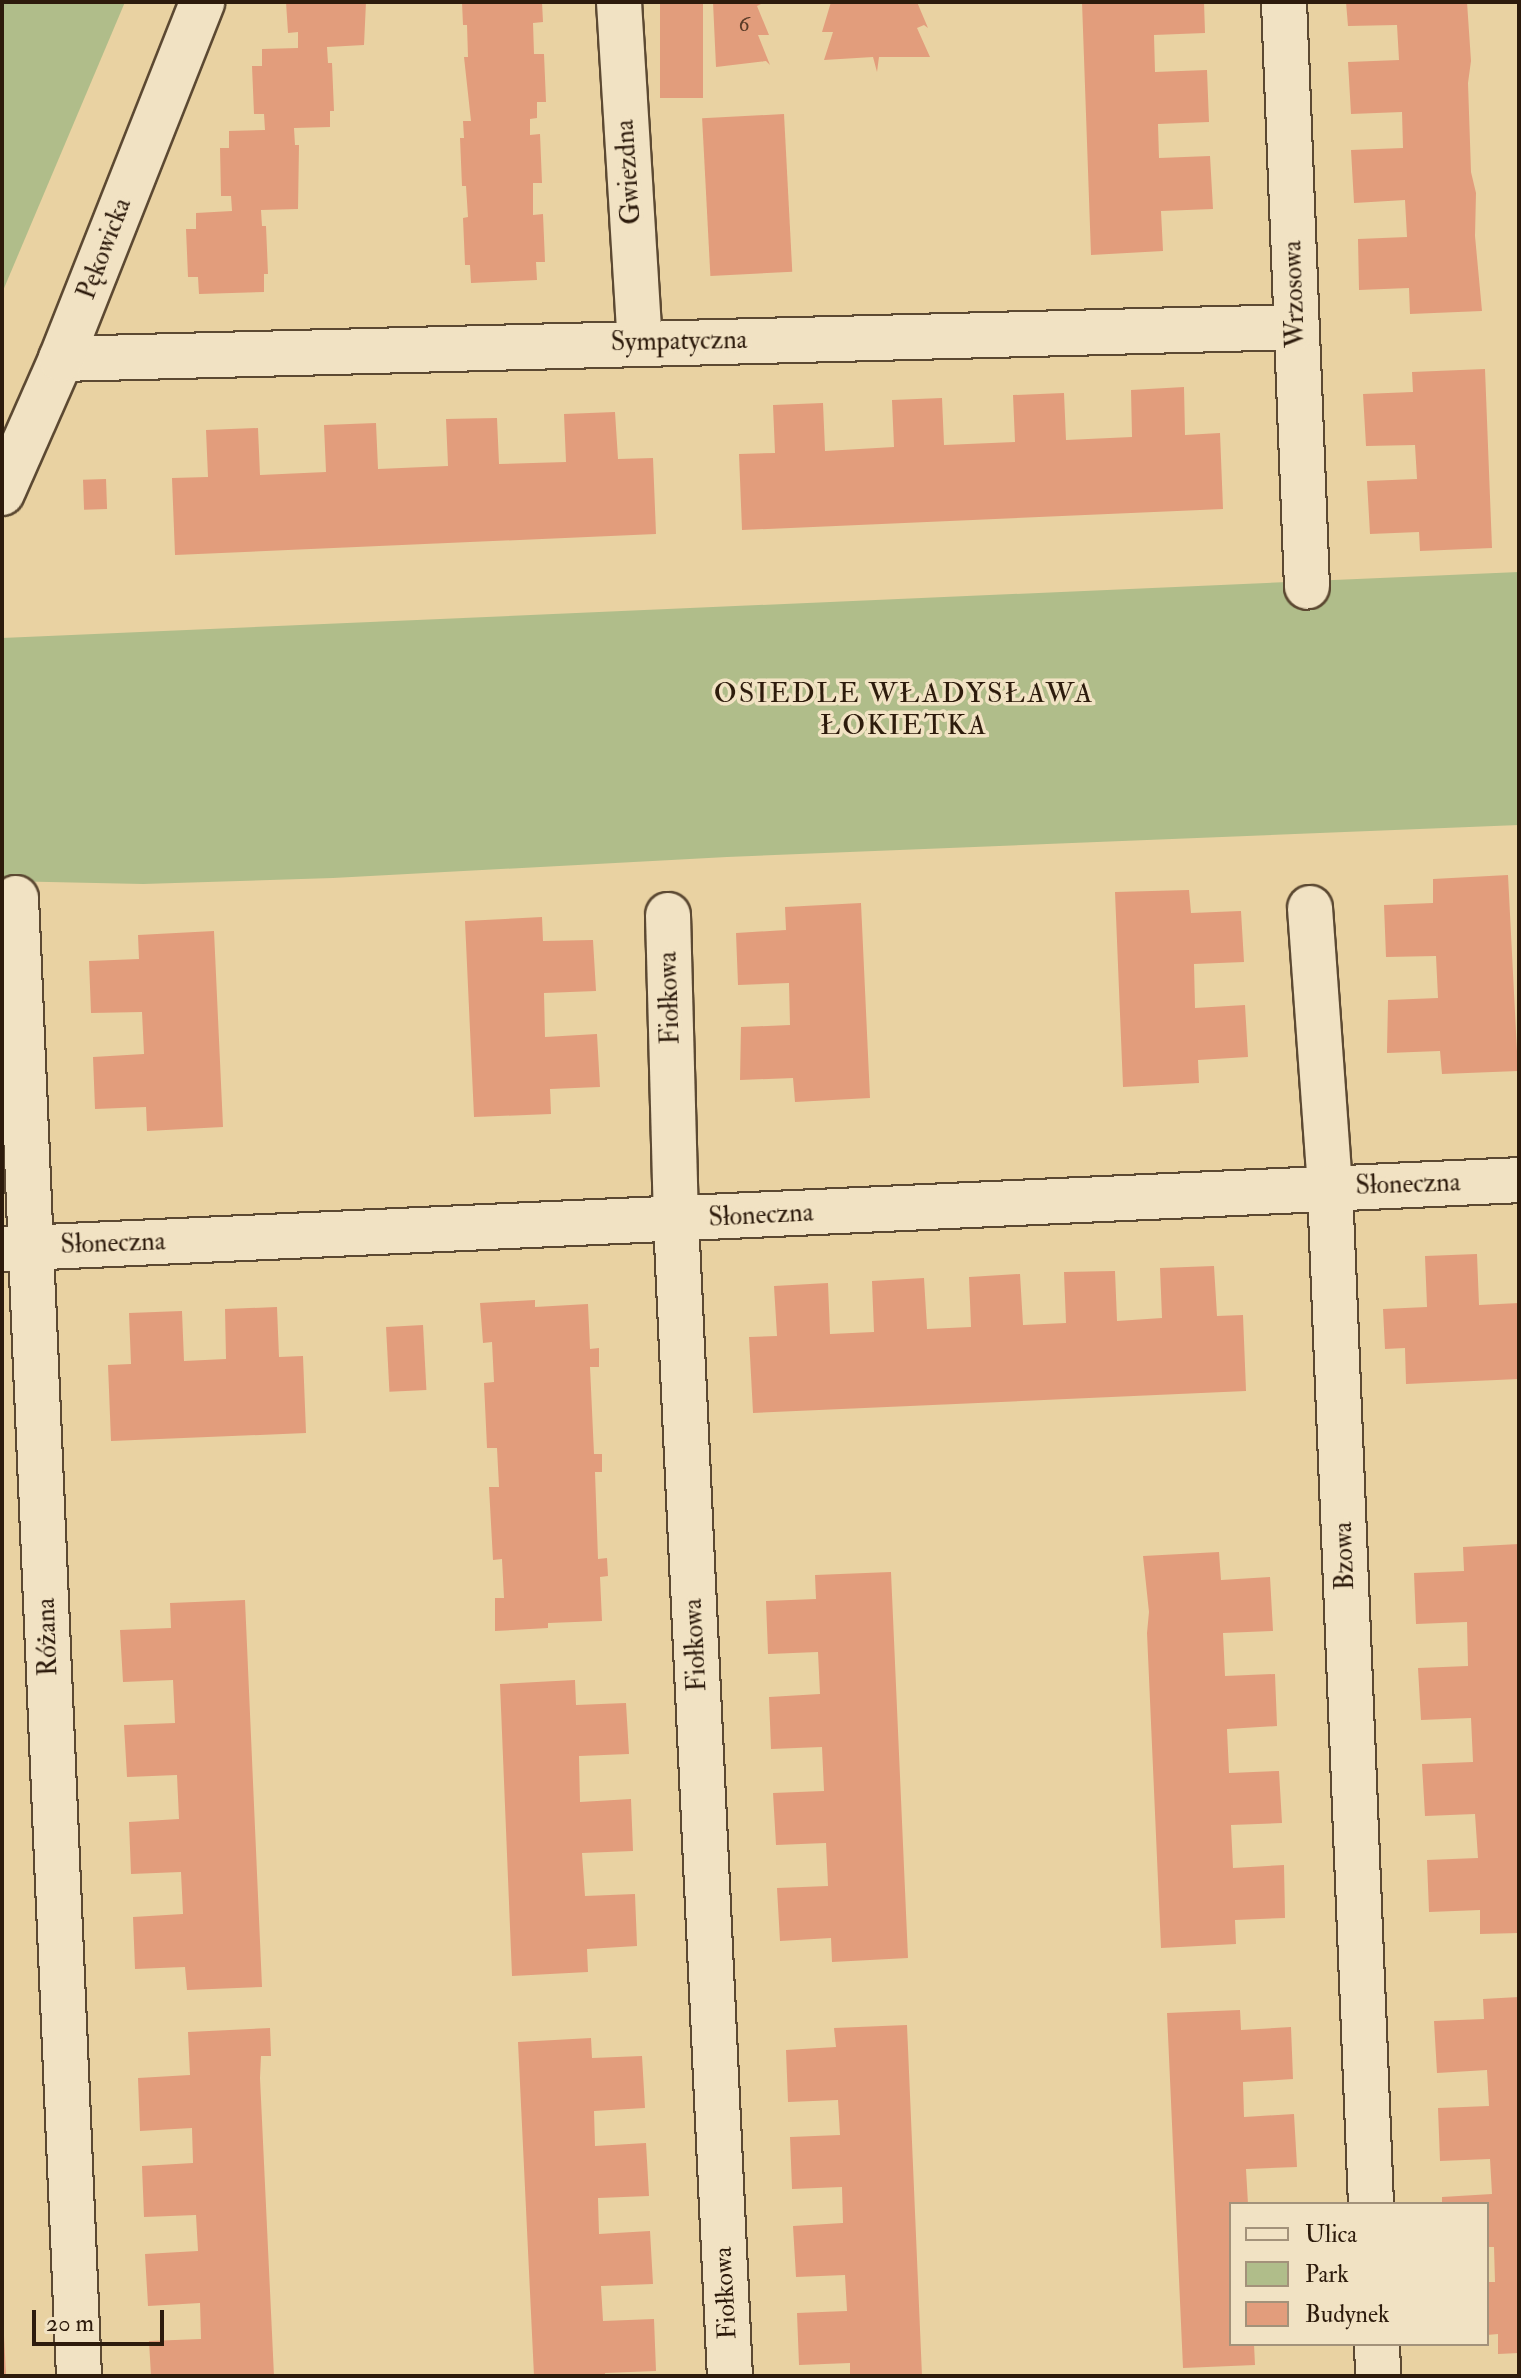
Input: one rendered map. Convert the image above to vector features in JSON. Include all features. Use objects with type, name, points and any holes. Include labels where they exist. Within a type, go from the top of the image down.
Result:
[{"type":"street","name":"Pękowicka","points":[[2,493],[61,359],[202,2]]},
{"type":"street","name":"Gwiezdna","points":[[619,2],[640,342]]},
{"type":"street","name":"Wrzosowa","points":[[1284,2],[1307,587]]},
{"type":"street","name":"Sympatyczna","points":[[61,359],[1296,327]]},
{"type":"street","name":"Różana","points":[[16,898],[17,1248],[79,2376]]},
{"type":"street","name":"Bzowa","points":[[1310,908],[1330,1188],[1371,2202]]},
{"type":"street","name":"Fiołkowa","points":[[668,915],[676,1220],[730,2376]]},
{"type":"street","name":"Słoneczna","points":[[17,1248],[1519,1180]]},
{"type":"street","points":[[1377,2346],[1378,2376]]},
{"type":"green space","points":[[2,2],[125,2],[2,293]]},
{"type":"green space","points":[[1519,572],[1519,825],[727,857],[333,878],[143,884],[2,881],[2,638]]},
{"type":"building","points":[[286,2],[366,2],[364,45],[327,47],[328,63],[332,63],[334,111],[330,111],[330,127],[294,128],[295,145],[299,145],[298,209],[261,210],[262,226],[266,226],[268,274],[264,274],[264,292],[199,294],[198,277],[188,277],[186,229],[196,229],[196,213],[232,211],[231,196],[221,196],[220,148],[229,148],[229,131],[265,130],[264,114],[254,114],[252,66],[262,66],[262,49],[298,48],[298,32],[288,33]]},
{"type":"building","points":[[462,2],[542,2],[543,22],[533,23],[534,54],[544,54],[546,102],[537,102],[537,118],[530,119],[530,135],[540,134],[542,183],[533,183],[533,215],[543,214],[545,262],[536,262],[537,280],[471,283],[470,265],[465,265],[463,218],[468,217],[466,186],[462,186],[460,138],[464,138],[463,121],[471,121],[464,57],[468,57],[467,25],[463,25]]},
{"type":"building","points":[[660,2],[703,2],[703,98],[660,98]]},
{"type":"building","points":[[713,2],[765,2],[757,6],[769,35],[758,35],[770,65],[766,61],[716,67]]},
{"type":"building","points":[[831,2],[917,2],[928,28],[924,25],[917,28],[930,57],[879,57],[877,72],[873,57],[824,60],[833,32],[822,32]]},
{"type":"building","points":[[1082,2],[1204,2],[1205,33],[1154,35],[1155,72],[1207,70],[1209,122],[1158,124],[1159,158],[1210,156],[1213,209],[1161,211],[1163,251],[1091,255]]},
{"type":"building","points":[[1346,2],[1467,2],[1471,61],[1468,83],[1471,172],[1476,193],[1475,236],[1482,311],[1410,314],[1409,288],[1359,290],[1358,239],[1407,237],[1405,200],[1354,203],[1351,150],[1403,148],[1402,112],[1351,114],[1348,62],[1399,60],[1397,25],[1348,26]]},
{"type":"building","points":[[784,114],[792,272],[710,276],[702,118]]},
{"type":"building","points":[[1485,369],[1492,548],[1420,551],[1419,532],[1370,534],[1367,481],[1417,479],[1415,445],[1366,446],[1363,394],[1413,392],[1412,372]]},
{"type":"building","points":[[1184,387],[1185,435],[1220,433],[1223,509],[742,530],[739,454],[775,453],[773,405],[823,403],[825,451],[894,447],[892,400],[942,398],[944,445],[1015,442],[1013,395],[1064,393],[1066,440],[1132,437],[1131,390]]},
{"type":"building","points":[[615,412],[618,459],[653,458],[656,534],[175,555],[172,478],[208,477],[206,430],[258,428],[260,475],[326,472],[324,425],[376,423],[378,469],[448,466],[446,419],[497,418],[499,464],[566,462],[564,414]]},
{"type":"building","points":[[106,479],[107,509],[84,510],[83,480]]},
{"type":"building","points":[[1508,875],[1518,1071],[1442,1074],[1440,1051],[1387,1053],[1388,1000],[1438,998],[1436,956],[1386,957],[1384,905],[1433,903],[1433,879]]},
{"type":"building","points":[[1189,890],[1191,913],[1241,911],[1244,962],[1194,964],[1195,1008],[1245,1005],[1248,1057],[1198,1060],[1199,1083],[1123,1087],[1115,892]]},
{"type":"building","points":[[861,903],[870,1098],[795,1102],[793,1078],[740,1080],[741,1027],[790,1025],[789,983],[738,985],[736,933],[786,930],[785,907]]},
{"type":"building","points":[[542,917],[543,941],[593,940],[596,991],[544,993],[545,1037],[597,1034],[600,1087],[550,1089],[551,1114],[474,1117],[465,921]]},
{"type":"building","points":[[214,931],[223,1127],[147,1131],[146,1107],[95,1109],[93,1057],[144,1054],[142,1012],[91,1013],[89,961],[139,959],[138,935]]},
{"type":"building","points":[[1477,1254],[1479,1305],[1519,1303],[1519,1379],[1406,1384],[1405,1348],[1385,1349],[1383,1309],[1427,1307],[1425,1256]]},
{"type":"building","points":[[1214,1266],[1217,1316],[1243,1315],[1246,1391],[753,1413],[749,1337],[777,1336],[774,1286],[828,1283],[830,1334],[874,1332],[872,1281],[924,1278],[927,1329],[971,1327],[969,1277],[1020,1274],[1023,1325],[1066,1323],[1064,1272],[1115,1271],[1117,1321],[1162,1318],[1160,1268]]},
{"type":"building","points":[[535,1300],[535,1307],[588,1304],[590,1349],[599,1348],[599,1367],[590,1367],[594,1454],[602,1454],[602,1472],[595,1472],[598,1559],[607,1558],[608,1576],[600,1577],[602,1621],[548,1623],[548,1628],[495,1631],[495,1598],[504,1598],[502,1559],[493,1560],[489,1487],[499,1487],[497,1448],[487,1448],[484,1383],[494,1382],[492,1342],[483,1343],[480,1303]]},
{"type":"building","points":[[277,1307],[279,1357],[303,1356],[306,1433],[111,1441],[108,1365],[131,1364],[129,1313],[182,1311],[184,1361],[226,1359],[225,1309]]},
{"type":"building","points":[[423,1325],[426,1390],[389,1392],[386,1327]]},
{"type":"building","points":[[1519,1544],[1519,1933],[1480,1934],[1480,1910],[1429,1912],[1427,1860],[1478,1858],[1475,1814],[1425,1816],[1422,1764],[1473,1762],[1471,1718],[1421,1720],[1418,1668],[1468,1666],[1467,1622],[1416,1624],[1414,1573],[1464,1571],[1463,1547]]},
{"type":"building","points":[[1219,1552],[1221,1580],[1270,1577],[1273,1631],[1223,1633],[1225,1676],[1275,1674],[1277,1726],[1227,1729],[1229,1773],[1279,1771],[1282,1823],[1231,1825],[1233,1868],[1284,1865],[1285,1918],[1235,1920],[1236,1944],[1161,1948],[1147,1633],[1149,1612],[1143,1556]]},
{"type":"building","points":[[891,1572],[908,1958],[832,1962],[831,1938],[780,1941],[777,1888],[828,1886],[826,1843],[776,1845],[773,1793],[824,1791],[822,1747],[771,1749],[769,1697],[820,1694],[818,1652],[768,1654],[766,1601],[816,1599],[815,1575]]},
{"type":"building","points":[[245,1600],[262,1987],[187,1990],[185,1967],[135,1969],[133,1917],[183,1914],[181,1872],[131,1874],[129,1822],[179,1819],[177,1775],[127,1777],[124,1725],[175,1723],[173,1680],[123,1682],[120,1630],[171,1628],[170,1603]]},
{"type":"building","points":[[575,1680],[576,1705],[626,1703],[629,1754],[579,1756],[580,1802],[631,1799],[633,1851],[582,1853],[585,1896],[635,1894],[637,1946],[587,1949],[588,1972],[512,1976],[500,1684]]},
{"type":"building","points":[[1519,1997],[1519,2353],[1498,2354],[1498,2334],[1489,2335],[1489,2282],[1495,2282],[1494,2247],[1489,2247],[1489,2202],[1442,2202],[1442,2197],[1492,2194],[1490,2159],[1440,2161],[1438,2108],[1489,2106],[1487,2070],[1437,2073],[1434,2021],[1484,2019],[1483,1999]]},
{"type":"building","points":[[1240,2010],[1241,2030],[1291,2027],[1293,2079],[1243,2082],[1244,2117],[1294,2114],[1297,2167],[1246,2169],[1248,2202],[1229,2202],[1229,2346],[1254,2346],[1255,2365],[1183,2368],[1167,2013]]},
{"type":"building","points":[[907,2025],[922,2376],[850,2376],[850,2363],[799,2365],[797,2313],[847,2311],[845,2275],[796,2277],[793,2226],[843,2223],[842,2187],[792,2189],[790,2137],[840,2135],[838,2100],[788,2102],[786,2050],[836,2047],[834,2028]]},
{"type":"building","points":[[270,2028],[271,2056],[261,2056],[260,2078],[274,2376],[151,2376],[149,2341],[201,2339],[200,2303],[148,2306],[145,2254],[198,2251],[196,2215],[144,2217],[142,2166],[193,2163],[192,2128],[140,2131],[138,2078],[190,2075],[188,2032]]},
{"type":"building","points":[[591,2038],[592,2058],[642,2056],[645,2108],[594,2111],[595,2146],[646,2143],[649,2196],[598,2198],[599,2234],[650,2231],[653,2284],[601,2286],[603,2321],[654,2319],[656,2371],[605,2373],[605,2376],[534,2376],[518,2042]]},
{"type":"building","points":[[4,2336],[6,2374],[2,2374]]},
{"type":"district","name":"OSIEDLE WŁADYSŁAWA ŁOKIETKA","points":[[904,710]]}]
